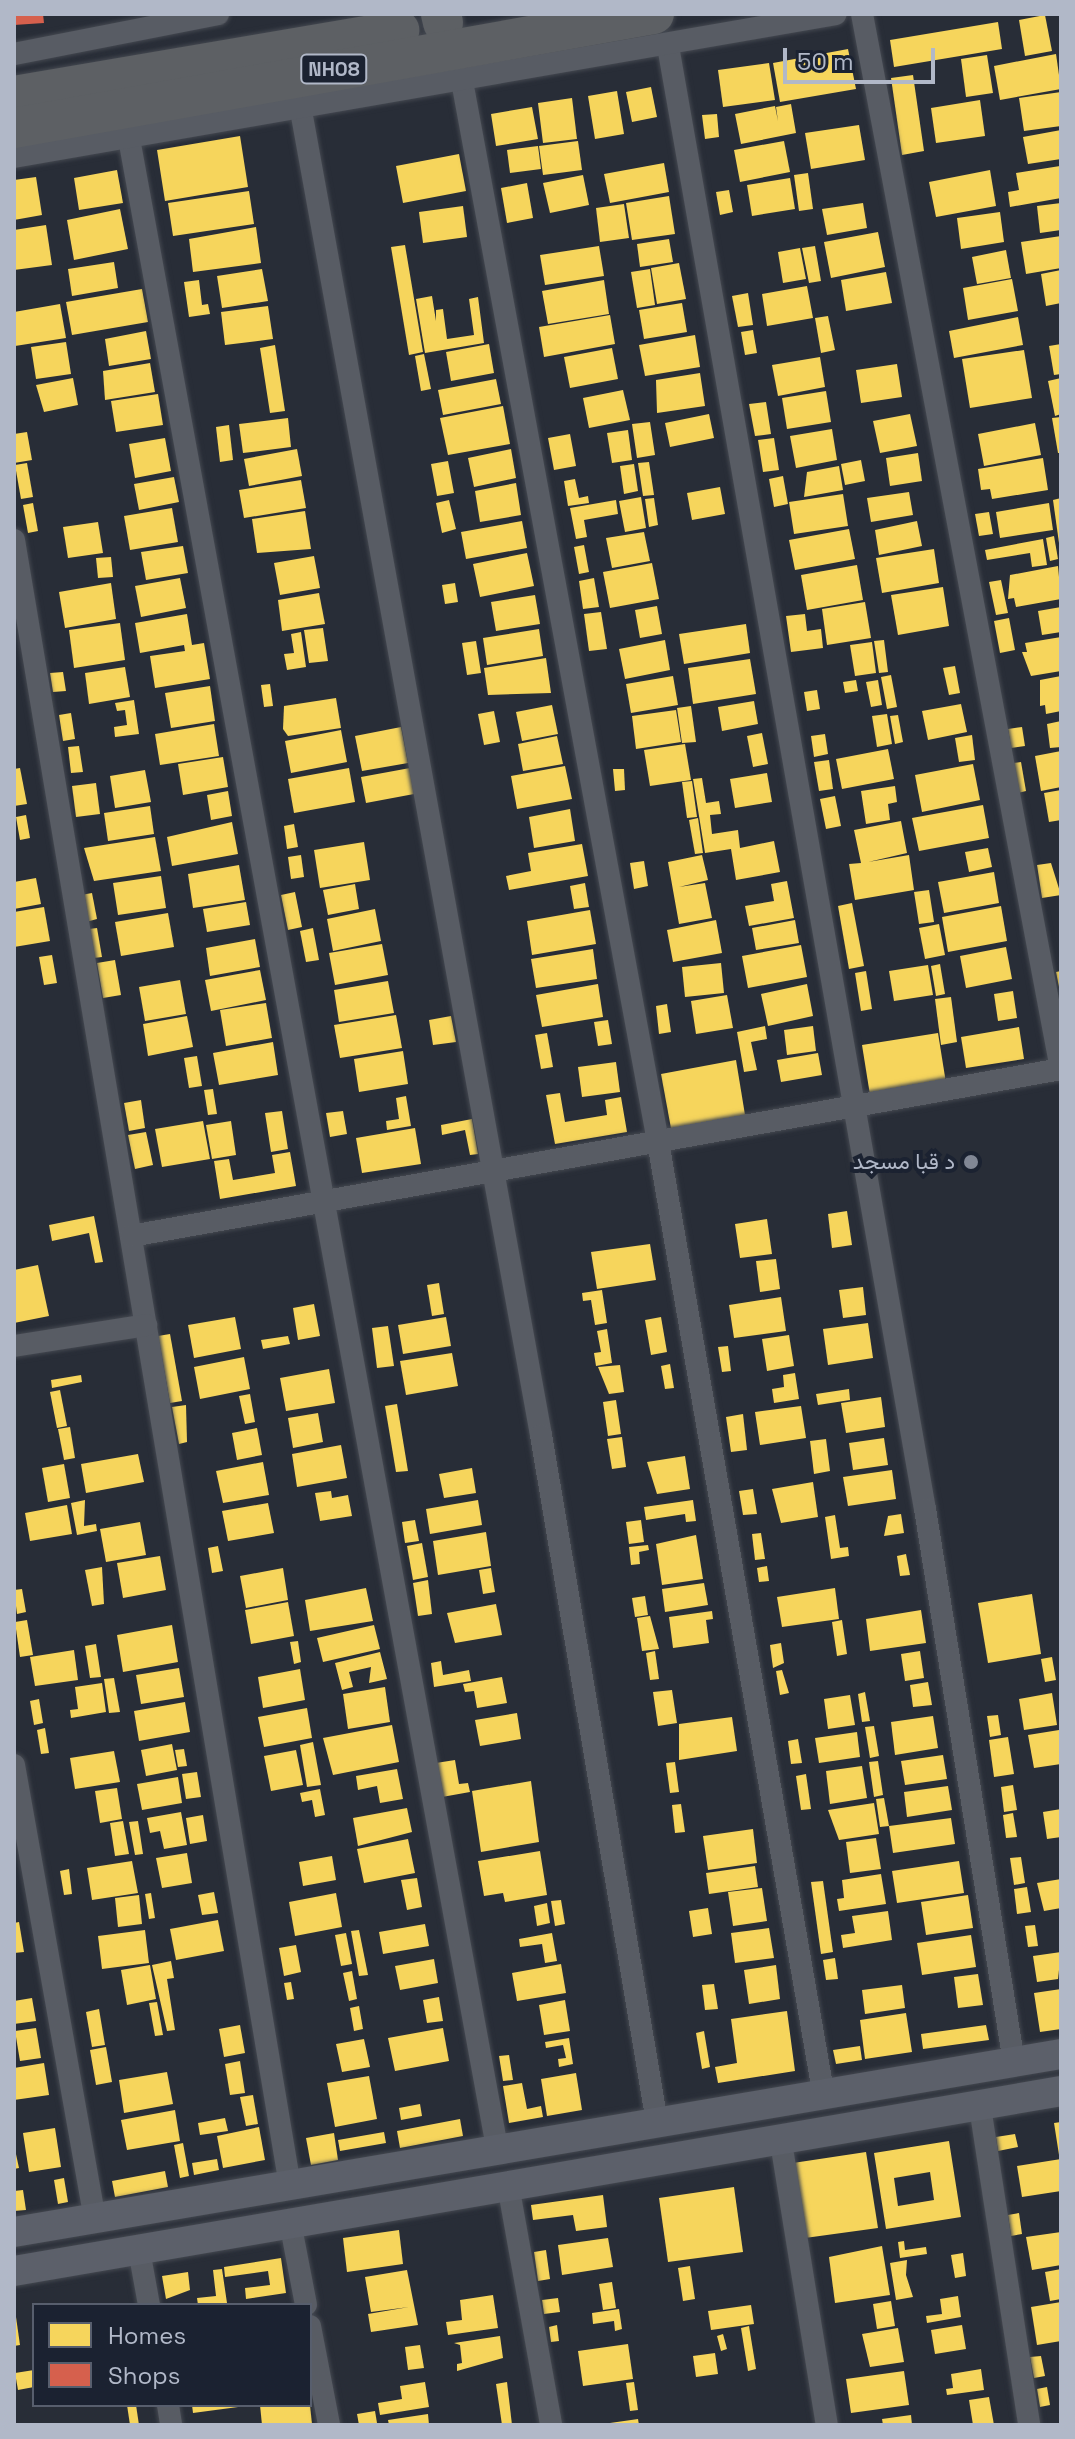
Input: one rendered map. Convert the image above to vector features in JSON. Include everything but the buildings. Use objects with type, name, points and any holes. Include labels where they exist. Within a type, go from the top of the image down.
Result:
[{"type":"highway","name":"NH08","points":[[14,96],[442,18],[493,14]]},
{"type":"highway","name":"NH08","points":[[14,128],[661,30]]},
{"type":"street","points":[[14,54],[218,14]]},
{"type":"street","points":[[14,157],[128,133],[462,81],[661,30],[836,14]]},
{"type":"street","points":[[131,1236],[323,1199],[1061,1069],[862,14]]},
{"type":"street","points":[[661,30],[925,1509],[1014,2063]]},
{"type":"street","points":[[462,81],[658,1142],[824,2097]]},
{"type":"street","points":[[300,105],[493,1170],[657,2122]]},
{"type":"street","points":[[128,133],[497,2148]]},
{"type":"street","points":[[14,540],[290,2186]]},
{"type":"street","points":[[14,1346],[146,1325]]},
{"type":"street","points":[[14,1765],[95,2218]]},
{"type":"street","points":[[14,2232],[497,2148],[824,2097],[1061,2054]]},
{"type":"street","points":[[14,2271],[291,2227],[508,2185],[781,2142],[1061,2091]]},
{"type":"street","points":[[980,2107],[1029,2425]]},
{"type":"street","points":[[781,2142],[827,2425]]},
{"type":"street","points":[[508,2185],[551,2425]]},
{"type":"street","points":[[291,2227],[306,2303]]},
{"type":"street","points":[[139,2250],[149,2303]]},
{"type":"street","points":[[312,2336],[329,2425]]},
{"type":"place","name":"د قبا مسجد","points":[[971,1162]]}]
